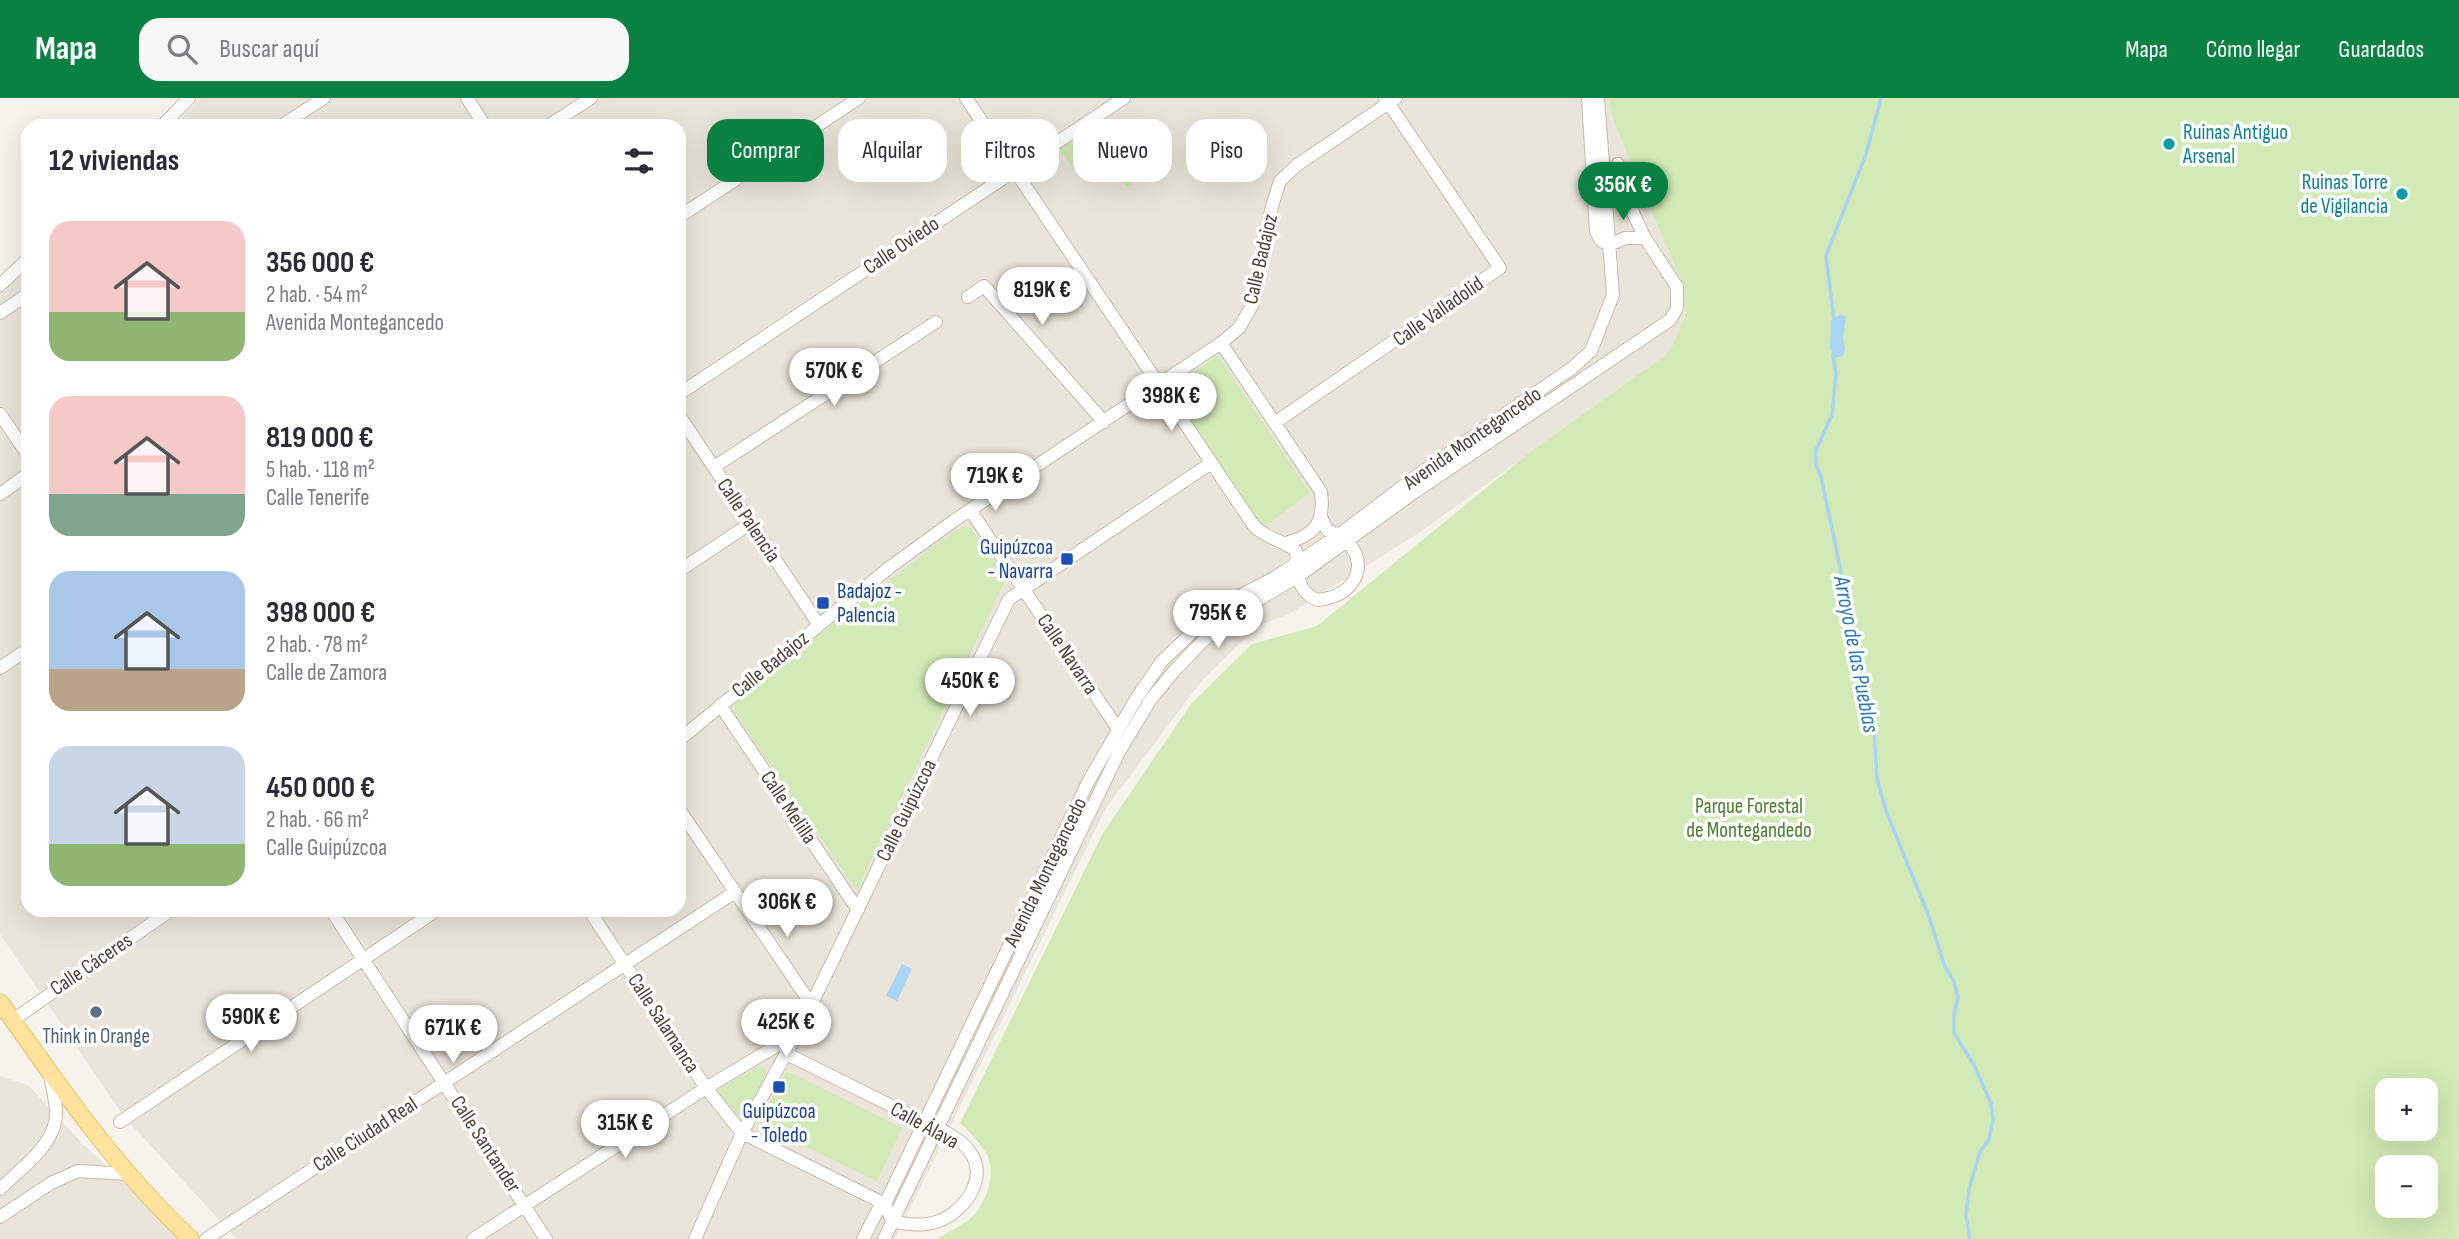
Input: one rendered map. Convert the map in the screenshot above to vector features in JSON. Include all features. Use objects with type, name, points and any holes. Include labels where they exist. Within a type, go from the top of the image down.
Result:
[{"type":"main road","points":[[0,1002],[50,1076],[97,1138],[162,1212],[191,1239]]},
{"type":"street","points":[[169,119],[190,98]]},
{"type":"street","points":[[292,119],[324,98]]},
{"type":"street","points":[[467,98],[480,119]]},
{"type":"street","points":[[559,119],[591,98]]},
{"type":"street","points":[[686,212],[859,98]]},
{"type":"street","points":[[966,98],[980,119]]},
{"type":"street","name":"Calle Oviedo","points":[[1059,140],[1124,98]]},
{"type":"street","name":"Avenida Montegancedo","points":[[1588,98],[1596,231],[1601,241],[1609,245]]},
{"type":"street","name":"Avenida Montegancedo","points":[[863,1239],[879,1208],[885,1204],[931,1125],[1119,752],[1151,699],[1202,642],[1231,617],[1297,577],[1419,474],[1572,368],[1591,351],[1613,295],[1598,98]]},
{"type":"street","name":"Calle Badajoz","points":[[686,734],[890,567],[970,510],[1221,343],[1239,328],[1253,304],[1272,206],[1280,181],[1297,165],[1390,100]]},
{"type":"street","name":"Calle Valladolid","points":[[1276,422],[1500,268],[1390,100]]},
{"type":"street","name":"Avenida Montegancedo","points":[[884,1239],[931,1125],[1088,782],[1118,729],[1162,662],[1199,626],[1237,597],[1344,538],[1670,320],[1676,308],[1677,287],[1645,238],[1627,198],[1618,164]]},
{"type":"street","name":"Calle Oviedo","points":[[686,389],[995,182]]},
{"type":"street","points":[[1023,182],[1254,526],[1273,540],[1286,542],[1311,533],[1321,517]]},
{"type":"street","points":[[1609,245],[1625,238],[1645,238]]},
{"type":"street","points":[[0,285],[21,266]]},
{"type":"street","points":[[968,297],[984,286],[1104,422]]},
{"type":"street","points":[[0,313],[21,299]]},
{"type":"street","points":[[713,467],[936,322]]},
{"type":"street","points":[[1598,338],[1600,348],[1611,361]]},
{"type":"street","points":[[1221,343],[1319,486],[1322,499],[1321,517],[1327,530],[1344,538],[1357,556],[1358,573],[1342,592],[1334,597],[1317,600],[1304,592],[1297,577],[1296,551],[1286,542]]},
{"type":"street","points":[[0,414],[21,445]]},
{"type":"street","name":"Calle Palencia","points":[[686,426],[819,625]]},
{"type":"street","name":"Calle Guipúzcoa","points":[[695,1239],[742,1133],[798,1032],[1009,599],[1211,463]]},
{"type":"street","points":[[0,494],[21,479]]},
{"type":"street","name":"Calle Navarra","points":[[970,510],[1118,729]]},
{"type":"street","points":[[686,566],[751,523]]},
{"type":"street","points":[[0,668],[21,654]]},
{"type":"street","name":"Calle Melilla","points":[[720,705],[858,909]]},
{"type":"street","points":[[686,819],[811,1004]]},
{"type":"street","name":"Calle Ciudad Real","points":[[206,1239],[735,892]]},
{"type":"street","name":"Calle Cáceres","points":[[13,1020],[161,917]]},
{"type":"street","name":"Calle Santander","points":[[336,917],[547,1239]]},
{"type":"street","points":[[120,1122],[426,917]]},
{"type":"street","name":"Calle Salamanca","points":[[594,917],[706,1088],[742,1133]]},
{"type":"street","points":[[474,1239],[706,1088],[798,1032]]},
{"type":"street","name":"Calle Álava","points":[[787,1054],[957,1138],[973,1156],[977,1177],[974,1188],[962,1205],[942,1220],[921,1226],[892,1221]]},
{"type":"street","points":[[756,1057],[770,1064],[775,1074]]},
{"type":"street","points":[[0,1189],[47,1142],[53,1131],[56,1110],[50,1076]]},
{"type":"street","points":[[742,1133],[885,1204],[892,1221]]},
{"type":"street","points":[[0,1217],[51,1183],[78,1171],[128,1174]]},
{"type":"shaded area","points":[[200,98],[1608,98],[1613,120],[1683,285],[1686,313],[1672,348],[1664,356],[1419,533],[1289,614],[1257,626],[1200,683],[1106,808],[895,1239],[237,1239],[125,1118],[0,934],[0,292],[21,272],[21,917],[686,917],[686,119],[180,119]]},
{"type":"shaded area","points":[[0,1076],[28,1085],[81,1142],[183,1239],[0,1239]]},
{"type":"green space","name":"Parque Forestal de Montegandedo","points":[[1608,98],[2459,98],[2459,1239],[937,1239],[973,1216],[984,1200],[990,1181],[991,1171],[986,1153],[960,1123],[1103,833],[1191,704],[1252,644],[1317,626],[1529,453],[1664,356],[1672,347],[1686,313],[1683,285],[1613,120]]},
{"type":"green space","points":[[1073,140],[1073,169],[1060,149]]},
{"type":"green space","points":[[1218,355],[1310,493],[1263,528],[1170,388]]},
{"type":"green space","points":[[965,526],[971,528],[1006,579],[857,891],[734,712],[735,703],[844,615],[953,532]]},
{"type":"green space","points":[[762,1065],[766,1071],[765,1077],[741,1120],[717,1090]]},
{"type":"green space","points":[[787,1071],[902,1128],[877,1181],[758,1124]]},
{"type":"water","points":[[1841,314],[1846,317],[1843,339],[1845,349],[1843,356],[1834,358],[1830,348],[1831,320]]},
{"type":"water","points":[[902,964],[912,969],[897,1001],[886,996]]},
{"type":"waterway","name":"Arroyo de las Pueblas","points":[[1834,320],[1826,256],[1866,154],[1881,98]]},
{"type":"waterway","name":"Arroyo de las Pueblas","points":[[1833,355],[1836,373],[1832,415],[1816,450],[1816,465],[1836,547],[1857,660],[1873,715],[1877,778],[1886,811],[1928,914],[1945,967],[1954,981],[1958,998],[1954,1033],[1973,1063],[1991,1103],[1993,1120],[1989,1139],[1980,1152],[1969,1189],[1966,1215],[1970,1239]]},
{"type":"place","name":"Ruinas Antiguo Arsenal","points":[[2169,144]]},
{"type":"place","name":"Ruinas Torre de Vigilancia","points":[[2402,194]]},
{"type":"place","name":"Guipúzcoa - Navarra","points":[[1067,559]]},
{"type":"place","name":"Badajoz - Palencia","points":[[823,603]]},
{"type":"place","name":"Think in Orange","points":[[96,1012]]},
{"type":"place","name":"Guipúzcoa - Toledo","points":[[779,1087]]}]
